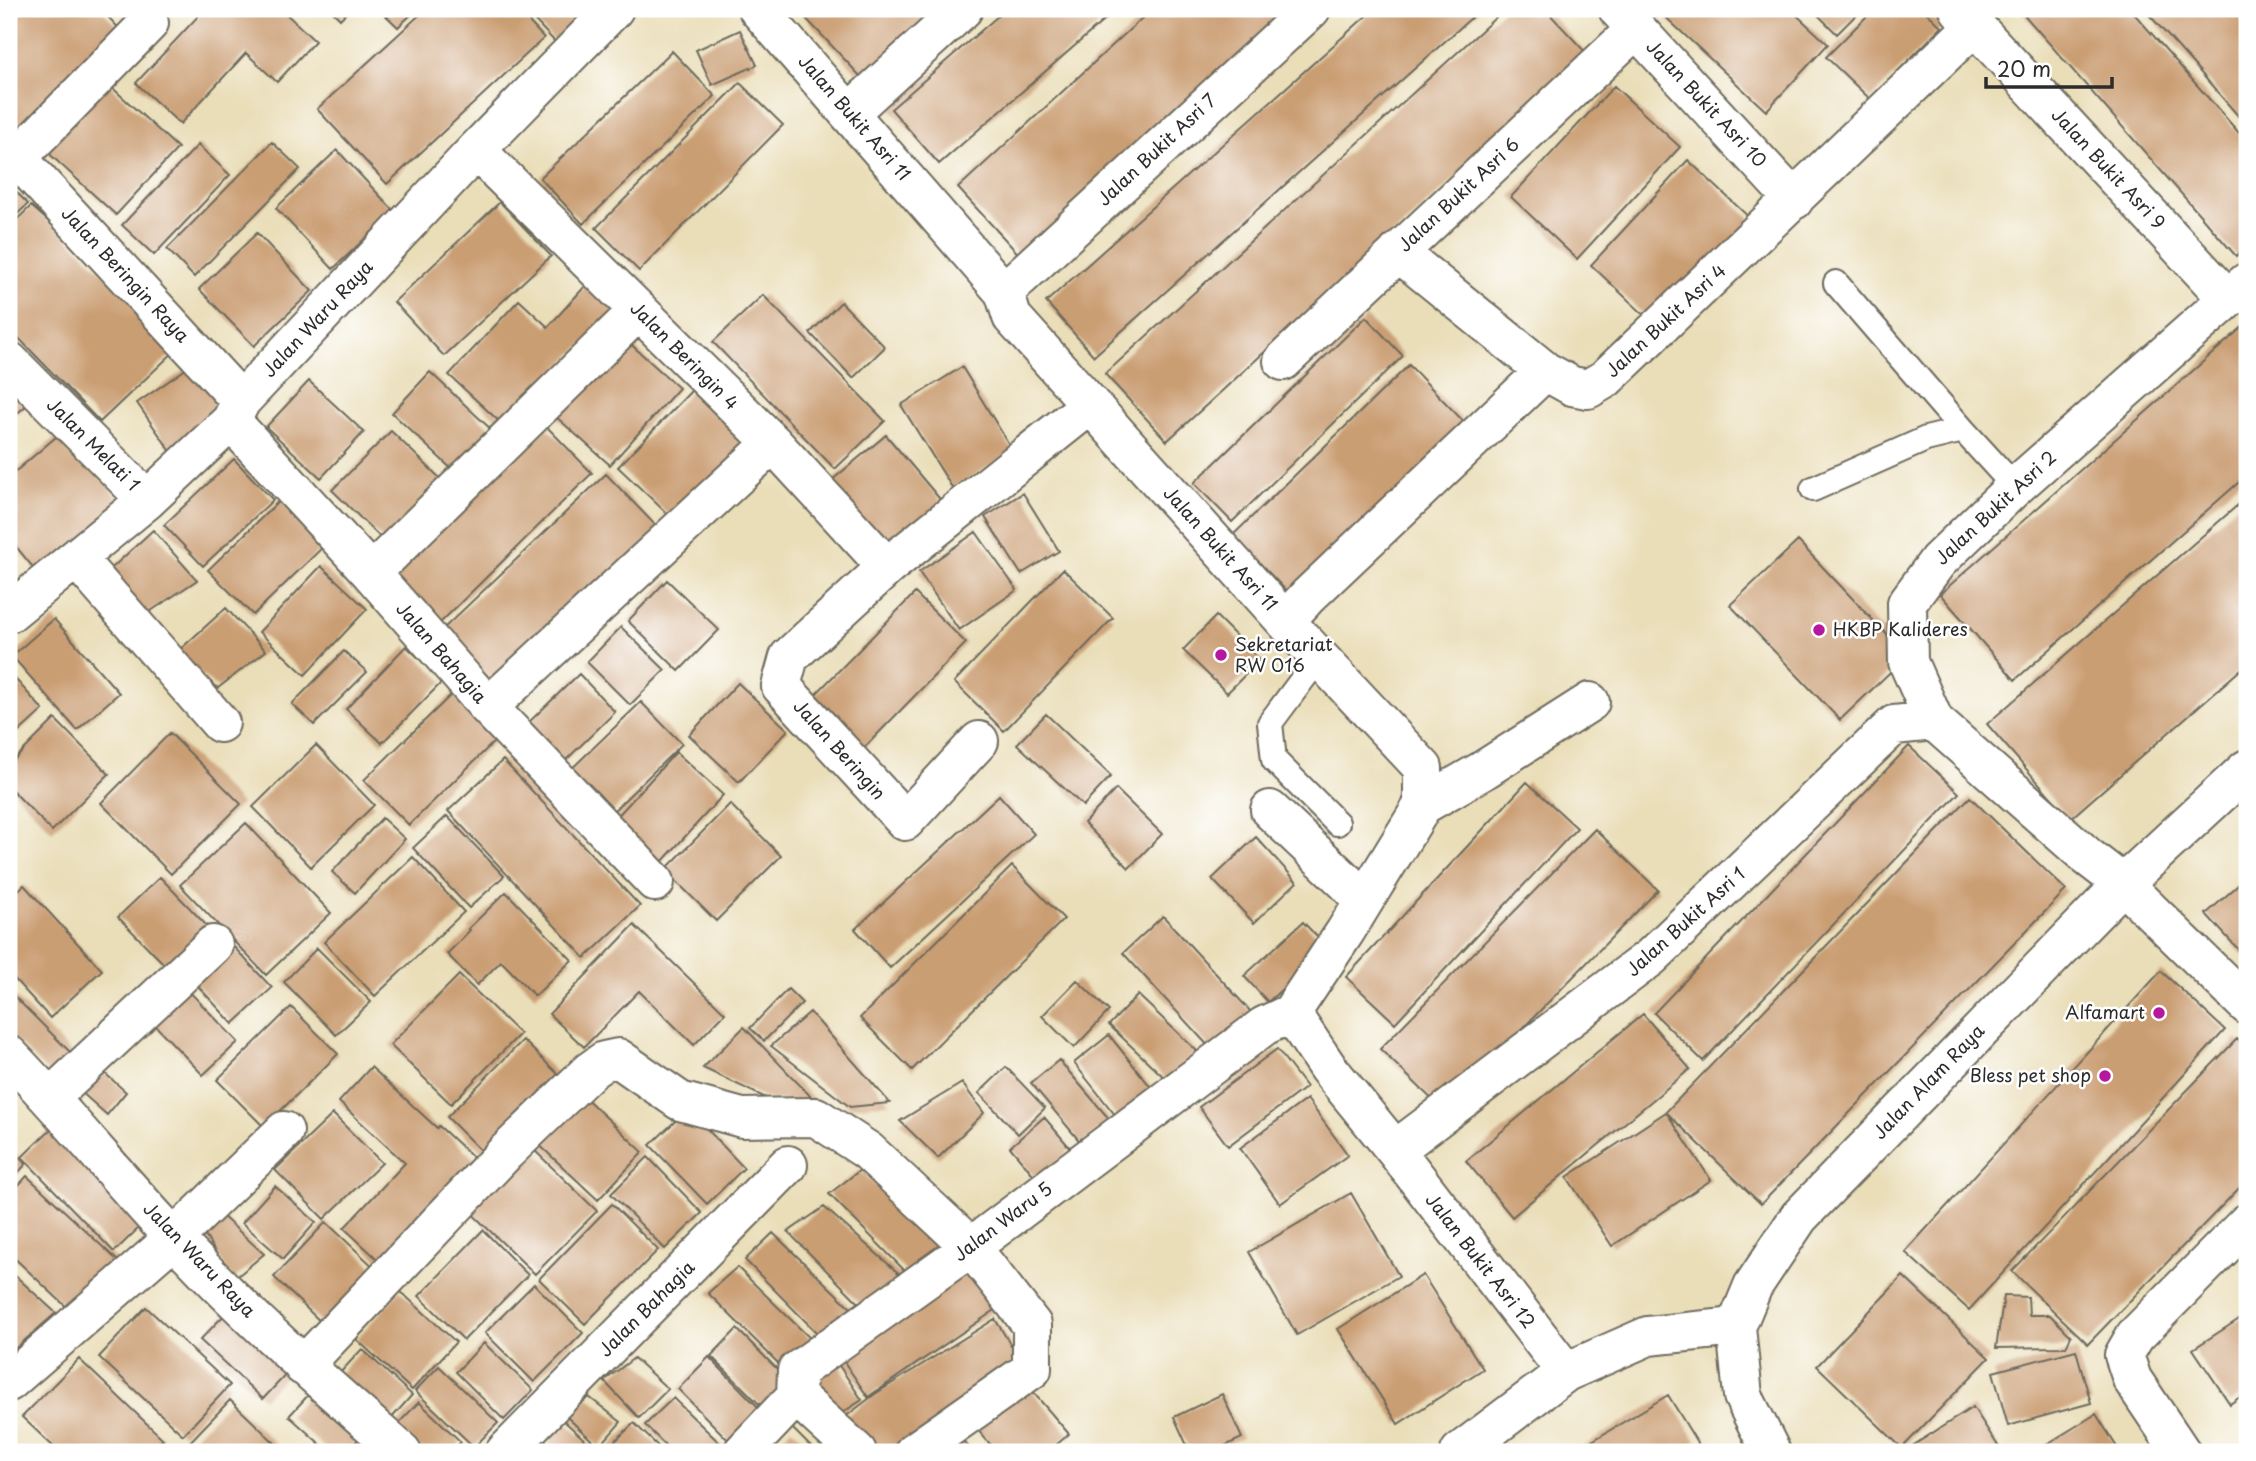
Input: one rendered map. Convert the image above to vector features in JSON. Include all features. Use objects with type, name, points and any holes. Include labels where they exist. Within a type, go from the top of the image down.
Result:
[{"type":"street","name":"Jalan Waru Raya","points":[[9,613],[147,500],[236,411],[476,150],[614,9]]},
{"type":"street","name":"Jalan Bukit Asri 11","points":[[758,9],[1004,292],[1012,317],[1285,621],[1423,768],[1423,805]]},
{"type":"street","points":[[849,112],[963,9]]},
{"type":"street","name":"Jalan Bukit Asri 7","points":[[1004,292],[1311,9]]},
{"type":"street","name":"Jalan Bukit Asri 4","points":[[1545,371],[1572,386],[1588,389],[1605,379],[1794,200],[1967,17]]},
{"type":"street","name":"Jalan Bukit Asri 9","points":[[1967,17],[2238,291]]},
{"type":"street","name":"Jalan Bukit Asri 10","points":[[1627,19],[1794,200]]},
{"type":"street","name":"Jalan Bukit Asri 6","points":[[1283,361],[1398,252],[1627,19]]},
{"type":"street","points":[[13,153],[149,23]]},
{"type":"street","name":"Jalan Beringin 4","points":[[476,150],[773,443],[887,567]]},
{"type":"street","name":"Jalan Beringin Raya","points":[[13,153],[236,411]]},
{"type":"street","points":[[1285,621],[1545,371],[1398,252]]},
{"type":"street","name":"Jalan Bukit Asri 2","points":[[2238,291],[2015,487],[1938,561],[1907,603],[1908,662],[1934,721],[2088,857],[2123,884],[2247,1005]]},
{"type":"street","points":[[371,573],[638,311]]},
{"type":"street","name":"Jalan Melati 1","points":[[9,361],[147,500]]},
{"type":"street","points":[[887,567],[1090,405]]},
{"type":"street","name":"Jalan Bahagia","points":[[236,411],[371,573],[488,706],[655,882]]},
{"type":"street","points":[[488,706],[773,443]]},
{"type":"street","points":[[76,558],[220,723]]},
{"type":"street","name":"Jalan Beringin","points":[[887,567],[789,657],[781,686],[905,821],[979,741]]},
{"type":"street","points":[[1395,1150],[1328,1068],[1292,1013],[1423,805],[1590,702]]},
{"type":"street","name":"Jalan Bukit Asri 1","points":[[1395,1150],[1651,957],[1696,917],[1894,724],[1934,721]]},
{"type":"street","name":"Jalan Alam Raya","points":[[1771,1452],[1742,1396],[1736,1326],[1754,1286],[1799,1217],[2123,884],[2247,769]]},
{"type":"street","points":[[1270,810],[1363,901]]},
{"type":"street","points":[[50,1097],[213,946]]},
{"type":"street","name":"Jalan Waru 5","points":[[743,1452],[796,1396],[797,1371],[971,1247],[1264,1026],[1292,1013]]},
{"type":"street","name":"Jalan Waru Raya","points":[[9,1055],[50,1097],[174,1238],[303,1366],[402,1452]]},
{"type":"street","points":[[303,1366],[516,1143],[590,1070],[604,1061],[618,1058],[680,1101],[742,1118],[816,1116],[868,1151],[971,1247],[1032,1325],[1032,1369],[914,1452]]},
{"type":"street","points":[[9,1382],[174,1238],[284,1131]]},
{"type":"street","name":"Jalan Bukit Asri 12","points":[[1395,1150],[1566,1372]]},
{"type":"street","name":"Jalan Bahagia","points":[[505,1452],[788,1165]]},
{"type":"street","points":[[2181,1452],[2132,1379],[2124,1354],[2135,1336],[2247,1223]]},
{"type":"street","points":[[1460,1452],[1566,1372],[1648,1336],[1736,1326]]},
{"type":"street","points":[[796,1396],[857,1452]]},
{"type":"lane","points":[[1836,283],[2015,487]]},
{"type":"lane","points":[[1813,489],[1926,439],[1963,430]]},
{"type":"lane","points":[[1321,659],[1270,723],[1274,760],[1337,823]]},
{"type":"building","points":[[9,9],[101,9],[124,34],[22,128],[9,114]]},
{"type":"building","points":[[198,9],[281,9],[315,41],[277,82],[246,53],[180,124],[136,83],[202,12]]},
{"type":"building","points":[[330,9],[350,9],[340,19]]},
{"type":"building","points":[[379,9],[417,9],[398,27]]},
{"type":"building","points":[[426,9],[517,9],[544,38],[387,184],[317,109]]},
{"type":"building","points":[[524,9],[594,9],[557,44]]},
{"type":"building","points":[[808,9],[936,9],[862,78],[802,14]]},
{"type":"building","points":[[1006,9],[1117,9],[939,164],[891,109]]},
{"type":"building","points":[[1152,9],[1295,9],[1023,259],[958,188]]},
{"type":"building","points":[[1374,9],[1481,9],[1094,356],[1046,302]]},
{"type":"building","points":[[1505,9],[1545,9],[1589,56],[1167,441],[1105,374]]},
{"type":"building","points":[[1657,9],[1790,9],[1828,44],[1766,111]]},
{"type":"building","points":[[1812,9],[1862,9],[1837,34]]},
{"type":"building","points":[[1874,9],[1923,9],[1942,27],[1870,99],[1826,57]]},
{"type":"building","points":[[2019,9],[2130,9],[2247,142],[2247,246],[2236,256]]},
{"type":"building","points":[[2144,9],[2247,9],[2247,126],[2194,65]]},
{"type":"building","points":[[740,30],[757,65],[712,85],[696,50]]},
{"type":"building","points":[[672,51],[715,96],[583,224],[540,178]]},
{"type":"building","points":[[106,82],[178,148],[116,215],[44,149]]},
{"type":"building","points":[[740,83],[783,125],[639,271],[596,228]]},
{"type":"building","points":[[1614,86],[1680,147],[1577,259],[1511,197]]},
{"type":"building","points":[[272,142],[300,169],[194,277],[167,249]]},
{"type":"building","points":[[198,145],[230,175],[154,255],[122,225]]},
{"type":"building","points":[[337,150],[394,211],[333,269],[276,208]]},
{"type":"building","points":[[1688,160],[1753,221],[1656,326],[1591,265]]},
{"type":"building","points":[[9,184],[28,204],[9,222]]},
{"type":"building","points":[[500,202],[551,256],[444,356],[394,302]]},
{"type":"building","points":[[31,206],[72,242],[178,348],[100,422],[9,328],[9,227]]},
{"type":"building","points":[[257,233],[312,291],[254,346],[199,289]]},
{"type":"building","points":[[588,283],[617,311],[501,423],[449,375],[519,300],[548,327]]},
{"type":"building","points":[[763,295],[885,421],[835,469],[713,342]]},
{"type":"building","points":[[841,302],[885,347],[853,378],[810,333]]},
{"type":"building","points":[[1366,317],[1403,356],[1232,522],[1194,483]]},
{"type":"building","points":[[2247,323],[2247,475],[2015,680],[1940,594]]},
{"type":"building","points":[[624,338],[679,388],[610,465],[554,415]]},
{"type":"building","points":[[196,362],[230,412],[172,453],[137,403]]},
{"type":"building","points":[[1409,365],[1469,427],[1293,598],[1233,535]]},
{"type":"building","points":[[962,367],[1013,451],[953,489],[901,405]]},
{"type":"building","points":[[430,372],[495,433],[457,474],[392,413]]},
{"type":"building","points":[[309,381],[364,432],[321,478],[266,427]]},
{"type":"building","points":[[9,383],[27,405],[9,420]]},
{"type":"building","points":[[694,388],[753,445],[678,524],[618,467]]},
{"type":"building","points":[[546,426],[592,473],[440,623],[393,576]]},
{"type":"building","points":[[63,431],[124,505],[40,576],[9,538],[9,477]]},
{"type":"building","points":[[391,431],[444,482],[385,542],[332,490]]},
{"type":"building","points":[[886,435],[944,504],[889,551],[831,481]]},
{"type":"building","points":[[234,459],[273,500],[203,566],[164,525]]},
{"type":"building","points":[[606,474],[660,530],[497,686],[443,629]]},
{"type":"building","points":[[1023,493],[1059,551],[1021,574],[985,517]]},
{"type":"building","points":[[2247,497],[2247,664],[2070,819],[1987,724]]},
{"type":"building","points":[[282,498],[326,544],[253,615],[208,570]]},
{"type":"building","points":[[153,530],[197,580],[136,621],[102,577]]},
{"type":"building","points":[[976,532],[1017,590],[959,630],[919,572]]},
{"type":"building","name":"HKBP Kalideres","points":[[1798,541],[1907,656],[1840,720],[1730,605]]},
{"type":"building","points":[[321,566],[367,609],[305,675],[259,632]]},
{"type":"building","points":[[1063,569],[1113,618],[1004,731],[954,682]]},
{"type":"building","points":[[667,580],[719,630],[679,671],[628,621]]},
{"type":"building","points":[[915,593],[966,643],[864,748],[813,697]]},
{"type":"building","points":[[226,608],[266,651],[218,688],[175,654]]},
{"type":"building","name":"Sekretariat RW 016","points":[[1216,616],[1260,660],[1227,693],[1183,650]]},
{"type":"building","points":[[54,619],[119,693],[77,730],[12,656]]},
{"type":"building","points":[[621,627],[665,670],[630,705],[587,662]]},
{"type":"building","points":[[406,646],[443,681],[382,743],[346,709]]},
{"type":"building","points":[[344,651],[367,672],[314,725],[292,704]]},
{"type":"building","points":[[9,672],[43,710],[9,741]]},
{"type":"building","points":[[579,674],[615,712],[564,762],[527,724]]},
{"type":"building","points":[[738,683],[788,730],[739,782],[689,735]]},
{"type":"building","points":[[455,691],[499,737],[409,825],[364,780]]},
{"type":"building","points":[[641,702],[682,744],[603,821],[562,778]]},
{"type":"building","points":[[1046,714],[1111,776],[1083,806],[1017,744]]},
{"type":"building","points":[[55,719],[109,774],[52,831],[9,787],[9,765]]},
{"type":"building","points":[[170,733],[241,804],[171,874],[101,803]]},
{"type":"building","points":[[316,745],[374,805],[311,867],[253,807]]},
{"type":"building","points":[[1909,746],[1959,793],[1703,1061],[1654,1013]]},
{"type":"building","points":[[676,752],[723,795],[661,863],[614,820]]},
{"type":"building","points":[[503,760],[640,906],[585,958],[448,811]]},
{"type":"building","points":[[1527,782],[1577,828],[1395,1023],[1346,977]]},
{"type":"building","points":[[1116,789],[1162,834],[1129,868],[1084,823]]},
{"type":"building","points":[[999,795],[1034,834],[890,968],[855,929]]},
{"type":"building","points":[[1970,797],[2066,890],[1761,1204],[1666,1112]]},
{"type":"building","points":[[730,804],[781,856],[716,921],[665,870]]},
{"type":"building","points":[[447,816],[504,876],[469,908],[413,848]]},
{"type":"building","points":[[382,818],[405,839],[355,893],[332,872]]},
{"type":"building","points":[[246,823],[331,913],[266,975],[180,885]]},
{"type":"building","points":[[1595,829],[1658,890],[1443,1110],[1380,1049]]},
{"type":"building","points":[[1256,837],[1297,882],[1254,923],[1212,879]]},
{"type":"building","points":[[413,857],[464,912],[375,996],[324,942]]},
{"type":"building","points":[[1012,866],[1064,919],[912,1070],[860,1018]]},
{"type":"building","points":[[160,877],[208,927],[167,967],[118,917]]},
{"type":"building","points":[[2247,877],[2247,959],[2206,914]]},
{"type":"building","points":[[24,885],[102,970],[50,1018],[9,973],[9,899]]},
{"type":"building","points":[[506,892],[572,960],[535,996],[501,961],[477,985],[447,954]]},
{"type":"building","points":[[1163,916],[1252,1013],[1212,1050],[1123,953]]},
{"type":"building","points":[[1303,922],[1327,947],[1268,1002],[1244,976]]},
{"type":"building","points":[[634,925],[725,1013],[694,1045],[639,991],[584,1047],[549,1014]]},
{"type":"building","points":[[233,946],[272,988],[233,1024],[195,983]]},
{"type":"building","points":[[317,948],[371,1002],[336,1035],[284,982]]},
{"type":"building","points":[[2161,971],[2225,1030],[1969,1310],[1905,1252]]},
{"type":"building","points":[[459,975],[520,1034],[451,1104],[390,1045]]},
{"type":"building","points":[[1077,980],[1109,1011],[1074,1048],[1042,1016]]},
{"type":"building","points":[[183,985],[238,1042],[203,1075],[148,1018]]},
{"type":"building","points":[[788,989],[802,1003],[764,1041],[750,1028]]},
{"type":"building","points":[[9,991],[74,1056],[51,1076],[9,1033]]},
{"type":"building","points":[[1138,995],[1197,1051],[1168,1081],[1109,1025]]},
{"type":"building","points":[[291,1007],[338,1054],[264,1127],[217,1080]]},
{"type":"building","points":[[810,1012],[890,1103],[850,1107],[771,1046]]},
{"type":"building","points":[[1643,1014],[1690,1069],[1512,1217],[1466,1161]]},
{"type":"building","points":[[744,1027],[819,1105],[768,1099],[703,1068]]},
{"type":"building","points":[[1109,1035],[1155,1092],[1120,1121],[1074,1063]]},
{"type":"building","points":[[2237,1039],[2247,1048],[2247,1180],[2088,1344],[2012,1271]]},
{"type":"building","points":[[523,1040],[565,1081],[489,1159],[447,1117]]},
{"type":"building","points":[[1277,1049],[1306,1087],[1228,1146],[1199,1107]]},
{"type":"building","points":[[1059,1060],[1110,1120],[1082,1144],[1031,1083]]},
{"type":"building","points":[[371,1067],[482,1166],[387,1268],[344,1228],[405,1163],[339,1102]]},
{"type":"building","points":[[1006,1067],[1045,1108],[1018,1134],[979,1093]]},
{"type":"building","points":[[99,1068],[126,1092],[107,1115],[80,1091]]},
{"type":"building","points":[[962,1083],[984,1113],[938,1158],[900,1121]]},
{"type":"building","points":[[577,1090],[643,1152],[598,1200],[532,1138]]},
{"type":"building","points":[[1307,1099],[1348,1155],[1280,1204],[1240,1148]]},
{"type":"building","points":[[688,1109],[744,1168],[707,1204],[650,1145]]},
{"type":"building","points":[[1666,1112],[1711,1180],[1612,1246],[1567,1177]]},
{"type":"building","points":[[333,1114],[382,1163],[324,1219],[275,1170]]},
{"type":"building","points":[[1044,1117],[1071,1149],[1037,1179],[1010,1147]]},
{"type":"building","points":[[58,1122],[150,1217],[114,1252],[22,1157]]},
{"type":"building","points":[[527,1143],[597,1211],[535,1274],[465,1207]]},
{"type":"building","points":[[9,1148],[26,1164],[9,1183]]},
{"type":"building","points":[[648,1157],[702,1213],[665,1249],[611,1194]]},
{"type":"building","points":[[860,1170],[944,1249],[913,1279],[829,1194]]},
{"type":"building","points":[[27,1176],[120,1263],[73,1313],[9,1253],[9,1196]]},
{"type":"building","points":[[275,1186],[316,1222],[283,1259],[242,1223]]},
{"type":"building","points":[[1351,1193],[1399,1276],[1297,1335],[1249,1252]]},
{"type":"building","points":[[612,1204],[658,1250],[585,1324],[539,1279]]},
{"type":"building","points":[[824,1207],[903,1277],[869,1313],[788,1232]]},
{"type":"building","points":[[220,1214],[264,1254],[233,1280],[204,1234]]},
{"type":"building","points":[[326,1222],[380,1273],[327,1328],[274,1277]]},
{"type":"building","points":[[483,1230],[528,1275],[464,1340],[419,1296]]},
{"type":"building","points":[[773,1233],[856,1313],[827,1343],[745,1260]]},
{"type":"building","points":[[964,1258],[998,1308],[868,1397],[834,1347]]},
{"type":"building","points":[[737,1267],[816,1344],[788,1373],[708,1293]]},
{"type":"building","points":[[9,1270],[56,1313],[9,1354]]},
{"type":"building","points":[[1423,1275],[1483,1369],[1398,1424],[1338,1329]]},
{"type":"building","points":[[1903,1276],[1989,1358],[1902,1448],[1817,1366]]},
{"type":"building","points":[[534,1284],[583,1333],[534,1382],[485,1333]]},
{"type":"building","points":[[400,1291],[456,1342],[412,1390],[356,1339]]},
{"type":"building","points":[[2004,1296],[2028,1297],[2029,1315],[2050,1315],[2071,1336],[2066,1347],[1996,1348]]},
{"type":"building","points":[[146,1307],[230,1385],[183,1435],[99,1357]]},
{"type":"building","points":[[229,1310],[292,1368],[263,1399],[200,1340]]},
{"type":"building","points":[[2247,1314],[2247,1392],[2230,1404],[2193,1349]]},
{"type":"building","points":[[995,1319],[1026,1370],[898,1452],[864,1452],[836,1424],[875,1394]]},
{"type":"building","points":[[737,1329],[795,1387],[769,1414],[711,1356]]},
{"type":"building","points":[[484,1343],[533,1390],[504,1420],[456,1372]]},
{"type":"building","points":[[362,1349],[412,1395],[390,1420],[339,1374]]},
{"type":"building","points":[[2076,1350],[2091,1403],[2008,1426],[1993,1372]]},
{"type":"building","points":[[709,1357],[770,1419],[738,1450],[678,1389]]},
{"type":"building","points":[[634,1358],[668,1389],[639,1418],[604,1381]]},
{"type":"building","points":[[79,1359],[163,1439],[150,1452],[59,1452],[22,1417]]},
{"type":"building","points":[[838,1364],[862,1400],[834,1418],[810,1383]]},
{"type":"building","points":[[439,1366],[498,1423],[474,1447],[415,1391]]},
{"type":"building","points":[[1026,1384],[1069,1434],[1048,1452],[997,1452],[976,1428]]},
{"type":"building","points":[[312,1391],[362,1435],[347,1452],[329,1452],[289,1416]]},
{"type":"building","points":[[1222,1394],[1242,1438],[1212,1452],[1190,1452],[1174,1417]]},
{"type":"building","points":[[1668,1395],[1703,1452],[1574,1452]]},
{"type":"building","points":[[589,1397],[621,1422],[599,1447],[566,1416]]},
{"type":"building","points":[[673,1398],[729,1452],[672,1452],[645,1425]]},
{"type":"building","points":[[230,1400],[277,1445],[271,1452],[192,1452],[186,1446]]},
{"type":"building","points":[[419,1402],[461,1442],[452,1452],[424,1452],[396,1426]]},
{"type":"building","points":[[1973,1407],[2002,1452],[1903,1452]]},
{"type":"building","points":[[2096,1414],[2120,1452],[2034,1452]]},
{"type":"building","points":[[563,1420],[598,1452],[556,1452],[542,1437]]},
{"type":"building","points":[[634,1423],[664,1452],[612,1452],[608,1448]]},
{"type":"building","points":[[792,1428],[816,1452],[768,1452]]},
{"type":"building","points":[[956,1433],[973,1452],[934,1452]]},
{"type":"place","name":"HKBP Kalideres","points":[[1819,630]]},
{"type":"place","name":"Sekretariat RW 016","points":[[1221,655]]},
{"type":"place","name":"Alfamart","points":[[2159,1013]]},
{"type":"place","name":"Bless pet shop","points":[[2105,1076]]}]
